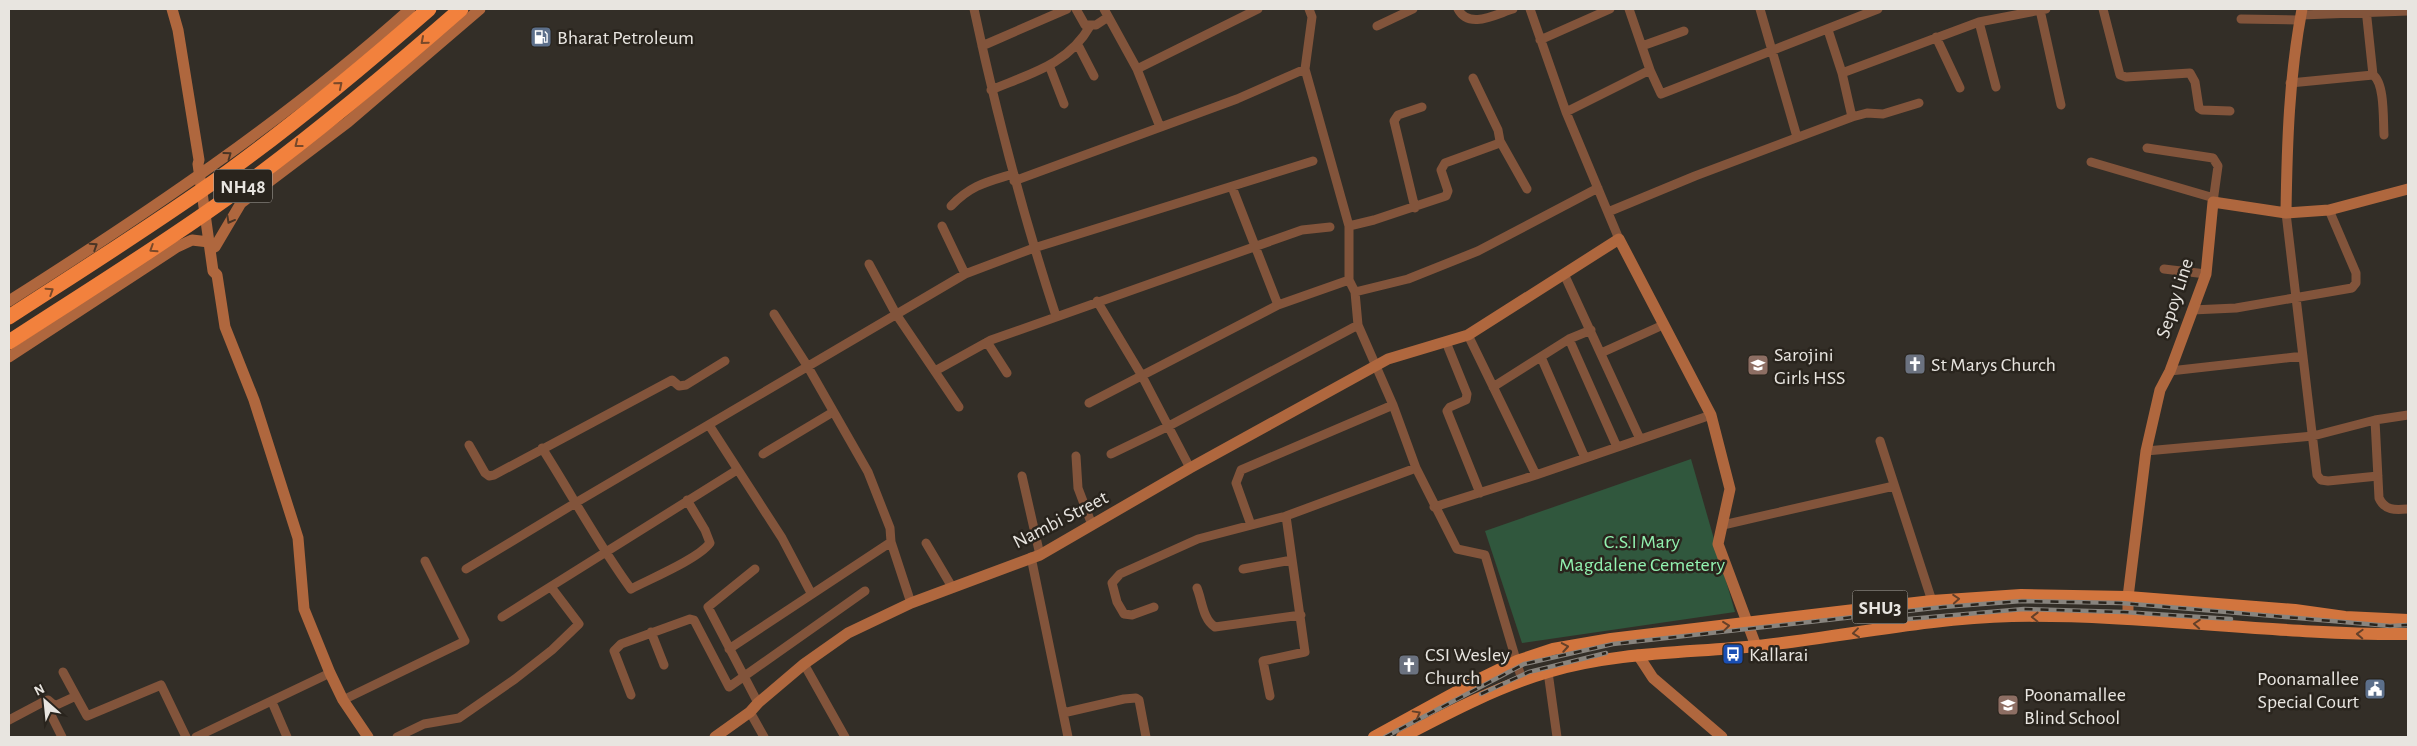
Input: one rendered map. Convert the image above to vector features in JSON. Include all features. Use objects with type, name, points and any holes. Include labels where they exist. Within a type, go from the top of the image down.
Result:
[{"type":"highway","name":"NH48","points":[[9,317],[151,226],[203,181],[324,98],[429,9]]},
{"type":"highway","name":"NH48","points":[[9,342],[207,212],[331,118],[461,9]]},
{"type":"main road","name":"SHU3","points":[[1374,737],[1517,661],[1553,649],[1612,639],[1932,601],[2021,595],[2128,597],[2295,610],[2345,617],[2408,620]]},
{"type":"main road","name":"SHU3","points":[[1402,737],[1438,718],[1522,680],[1548,672],[1638,655],[1756,646],[1936,623],[2011,616],[2128,619],[2296,632],[2408,634]]},
{"type":"street","points":[[172,9],[178,30],[199,160],[202,163],[212,244],[219,269],[217,275],[225,327],[254,400],[298,538],[304,608],[343,700],[368,737]]},
{"type":"street","points":[[9,301],[203,181],[410,9]]},
{"type":"street","points":[[212,244],[241,203],[348,122],[480,9]]},
{"type":"street","points":[[974,9],[991,90],[1014,177],[1056,316]]},
{"type":"street","points":[[982,46],[1067,9]]},
{"type":"street","points":[[1076,9],[1085,25],[1090,26]]},
{"type":"street","points":[[1137,69],[1258,9]]},
{"type":"street","points":[[1309,9],[1312,17],[1305,69],[1349,226],[1349,280],[1356,292],[1358,325],[1393,405],[1416,468],[1434,507],[1457,549],[1484,555],[1522,680]]},
{"type":"street","points":[[1377,26],[1412,9]]},
{"type":"street","points":[[1458,9],[1468,20],[1476,21],[1513,9]]},
{"type":"street","points":[[1530,9],[1566,112],[1608,212],[1663,325],[1711,415],[1730,489],[1718,544],[1756,646]]},
{"type":"street","points":[[1540,40],[1610,9]]},
{"type":"street","points":[[1629,9],[1650,70],[1661,94],[1878,9]]},
{"type":"street","points":[[1760,9],[1797,136]]},
{"type":"street","points":[[1842,73],[1979,22],[2043,9],[2061,105]]},
{"type":"street","points":[[2103,9],[2116,68],[2120,75],[2126,77],[2190,73],[2195,82],[2199,108],[2202,110],[2230,111]]},
{"type":"street","points":[[2241,19],[2366,10],[2408,11]]},
{"type":"street","points":[[2366,10],[2373,75],[2377,78],[2380,86],[2384,135]]},
{"type":"street","points":[[991,90],[1067,56],[1090,26],[1106,13],[1137,69],[1160,127]]},
{"type":"street","points":[[2301,15],[2290,83],[2286,213],[2316,469],[2321,480],[2378,476]]},
{"type":"street","points":[[1979,22],[1996,87]]},
{"type":"street","points":[[1828,30],[1842,73],[1852,117]]},
{"type":"street","points":[[1642,46],[1684,31]]},
{"type":"street","points":[[1936,37],[1960,88]]},
{"type":"street","points":[[1078,44],[1094,76]]},
{"type":"street","points":[[1049,65],[1064,104]]},
{"type":"street","points":[[951,206],[963,194],[975,186],[1014,177],[1160,127],[1237,99],[1305,69]]},
{"type":"street","points":[[1566,112],[1650,70]]},
{"type":"street","points":[[2290,83],[2373,75]]},
{"type":"street","points":[[1473,78],[1498,130],[1500,141],[1527,190]]},
{"type":"street","points":[[1608,212],[1797,136],[1852,117],[1868,113],[1884,114],[1919,103]]},
{"type":"street","points":[[1415,208],[1394,121],[1398,116],[1422,107]]},
{"type":"street","points":[[1349,226],[1415,208],[1448,194],[1441,170],[1445,163],[1500,141]]},
{"type":"street","points":[[2147,148],[2213,158],[2218,166],[2214,200]]},
{"type":"street","points":[[466,570],[577,502],[965,274],[1034,248],[1313,161]]},
{"type":"street","points":[[2091,162],[2214,200],[2286,213],[2329,210],[2408,189]]},
{"type":"street","points":[[1232,187],[1278,305]]},
{"type":"street","points":[[1356,292],[1408,279],[1478,251],[1598,188]]},
{"type":"street","name":"Sepoy Line","points":[[2128,619],[2128,597],[2146,451],[2160,390],[2170,371],[2206,274],[2214,200]]},
{"type":"street","points":[[2192,310],[2236,308],[2296,296],[2348,289],[2356,283],[2356,273],[2329,210]]},
{"type":"street","points":[[942,226],[965,274]]},
{"type":"street","points":[[935,371],[987,342],[1097,301],[1302,230],[1330,227]]},
{"type":"street","points":[[176,234],[212,244]]},
{"type":"street","name":"Nambi Street","points":[[715,737],[750,712],[804,664],[848,633],[911,603],[1035,556],[1388,359],[1468,335],[1620,238]]},
{"type":"street","points":[[9,357],[177,247],[192,240]]},
{"type":"street","points":[[869,264],[896,314],[958,406]]},
{"type":"street","points":[[2164,269],[2206,274]]},
{"type":"street","points":[[1564,274],[1640,439]]},
{"type":"street","points":[[1089,403],[1278,305],[1349,280]]},
{"type":"street","points":[[1097,301],[1142,376],[1190,468]]},
{"type":"street","points":[[774,314],[808,367],[868,472],[890,528],[891,542],[911,603]]},
{"type":"street","points":[[1111,454],[1167,427],[1358,325]]},
{"type":"street","points":[[1601,353],[1663,325]]},
{"type":"street","points":[[1493,387],[1569,339],[1591,330]]},
{"type":"street","points":[[1468,335],[1536,475]]},
{"type":"street","points":[[1569,339],[1617,447]]},
{"type":"street","points":[[987,342],[1007,373]]},
{"type":"street","points":[[1446,342],[1467,394],[1466,400],[1450,407],[1447,412],[1480,493]]},
{"type":"street","points":[[2170,371],[2303,356]]},
{"type":"street","points":[[1541,357],[1585,458]]},
{"type":"street","points":[[469,445],[485,473],[489,476],[672,380],[679,386],[686,385],[725,360]]},
{"type":"street","points":[[1251,525],[1236,483],[1241,470],[1393,405]]},
{"type":"street","points":[[763,454],[833,412]]},
{"type":"street","points":[[1434,507],[1536,475],[1711,415]]},
{"type":"street","points":[[2146,451],[2313,436],[2375,420],[2408,415]]},
{"type":"street","points":[[2375,420],[2379,498],[2386,508],[2396,510],[2408,509]]},
{"type":"street","points":[[709,425],[782,538],[811,593]]},
{"type":"street","points":[[1880,441],[1932,601]]},
{"type":"street","points":[[542,448],[577,502],[605,554],[631,589],[706,548],[710,543],[687,500]]},
{"type":"street","points":[[1076,456],[1078,488],[1092,525]]},
{"type":"street","points":[[1154,607],[1132,615],[1124,614],[1117,602],[1112,583],[1120,574],[1198,539],[1286,516],[1416,468]]},
{"type":"street","points":[[502,617],[737,470]]},
{"type":"street","points":[[1022,476],[1068,737]]},
{"type":"street","points":[[1723,525],[1894,486]]},
{"type":"street","points":[[1270,696],[1264,661],[1305,652],[1286,516]]},
{"type":"street","points":[[729,649],[811,593],[891,542]]},
{"type":"street","points":[[926,544],[952,587]]},
{"type":"street","points":[[343,700],[465,641],[425,560]]},
{"type":"street","points":[[1243,569],[1292,560]]},
{"type":"street","points":[[755,569],[708,607],[758,703]]},
{"type":"street","points":[[397,737],[424,724],[459,718],[515,679],[552,650],[579,624],[551,587]]},
{"type":"street","points":[[1197,588],[1205,612],[1211,624],[1215,627],[1301,615]]},
{"type":"street","points":[[631,695],[614,649],[621,644],[686,619],[694,620],[729,687],[865,591]]},
{"type":"street","points":[[650,632],[664,664]]},
{"type":"street","points":[[1638,655],[1652,678],[1722,737]]},
{"type":"street","points":[[804,664],[845,737]]},
{"type":"street","points":[[63,672],[87,716],[161,685],[186,737]]},
{"type":"street","points":[[1548,672],[1557,737]]},
{"type":"street","points":[[196,737],[330,673]]},
{"type":"street","points":[[62,737],[48,709],[76,696]]},
{"type":"street","points":[[1063,713],[1136,698],[1139,700],[1146,737]]},
{"type":"street","points":[[9,720],[48,700],[54,706]]},
{"type":"street","points":[[272,702],[287,737]]},
{"type":"street","points":[[750,712],[764,737]]},
{"type":"street","points":[[218,728],[222,737]]},
{"type":"green space","name":"C.S.I Mary Magdalene Cemetery","points":[[1691,459],[1735,612],[1522,643],[1485,531]]},
{"type":"railway","points":[[1385,737],[1524,664],[1613,644],[1943,607],[2022,601],[2121,603],[2390,626],[2408,625]]},
{"type":"railway","points":[[1897,620],[2024,609],[2123,612],[2231,619]]},
{"type":"railway","points":[[1481,694],[1529,672],[1606,653]]},
{"type":"place","name":"Bharat Petroleum","points":[[541,37]]},
{"type":"place","name":"St Marys Church","points":[[1915,364]]},
{"type":"place","name":"Sarojini Girls HSS","points":[[1758,365]]},
{"type":"place","name":"Kallarai","points":[[1733,654]]},
{"type":"place","name":"CSI Wesley Church","points":[[1409,665]]},
{"type":"place","name":"Poonamallee Special Court","points":[[2375,689]]},
{"type":"place","name":"Poonamallee Blind School","points":[[2008,705]]}]
